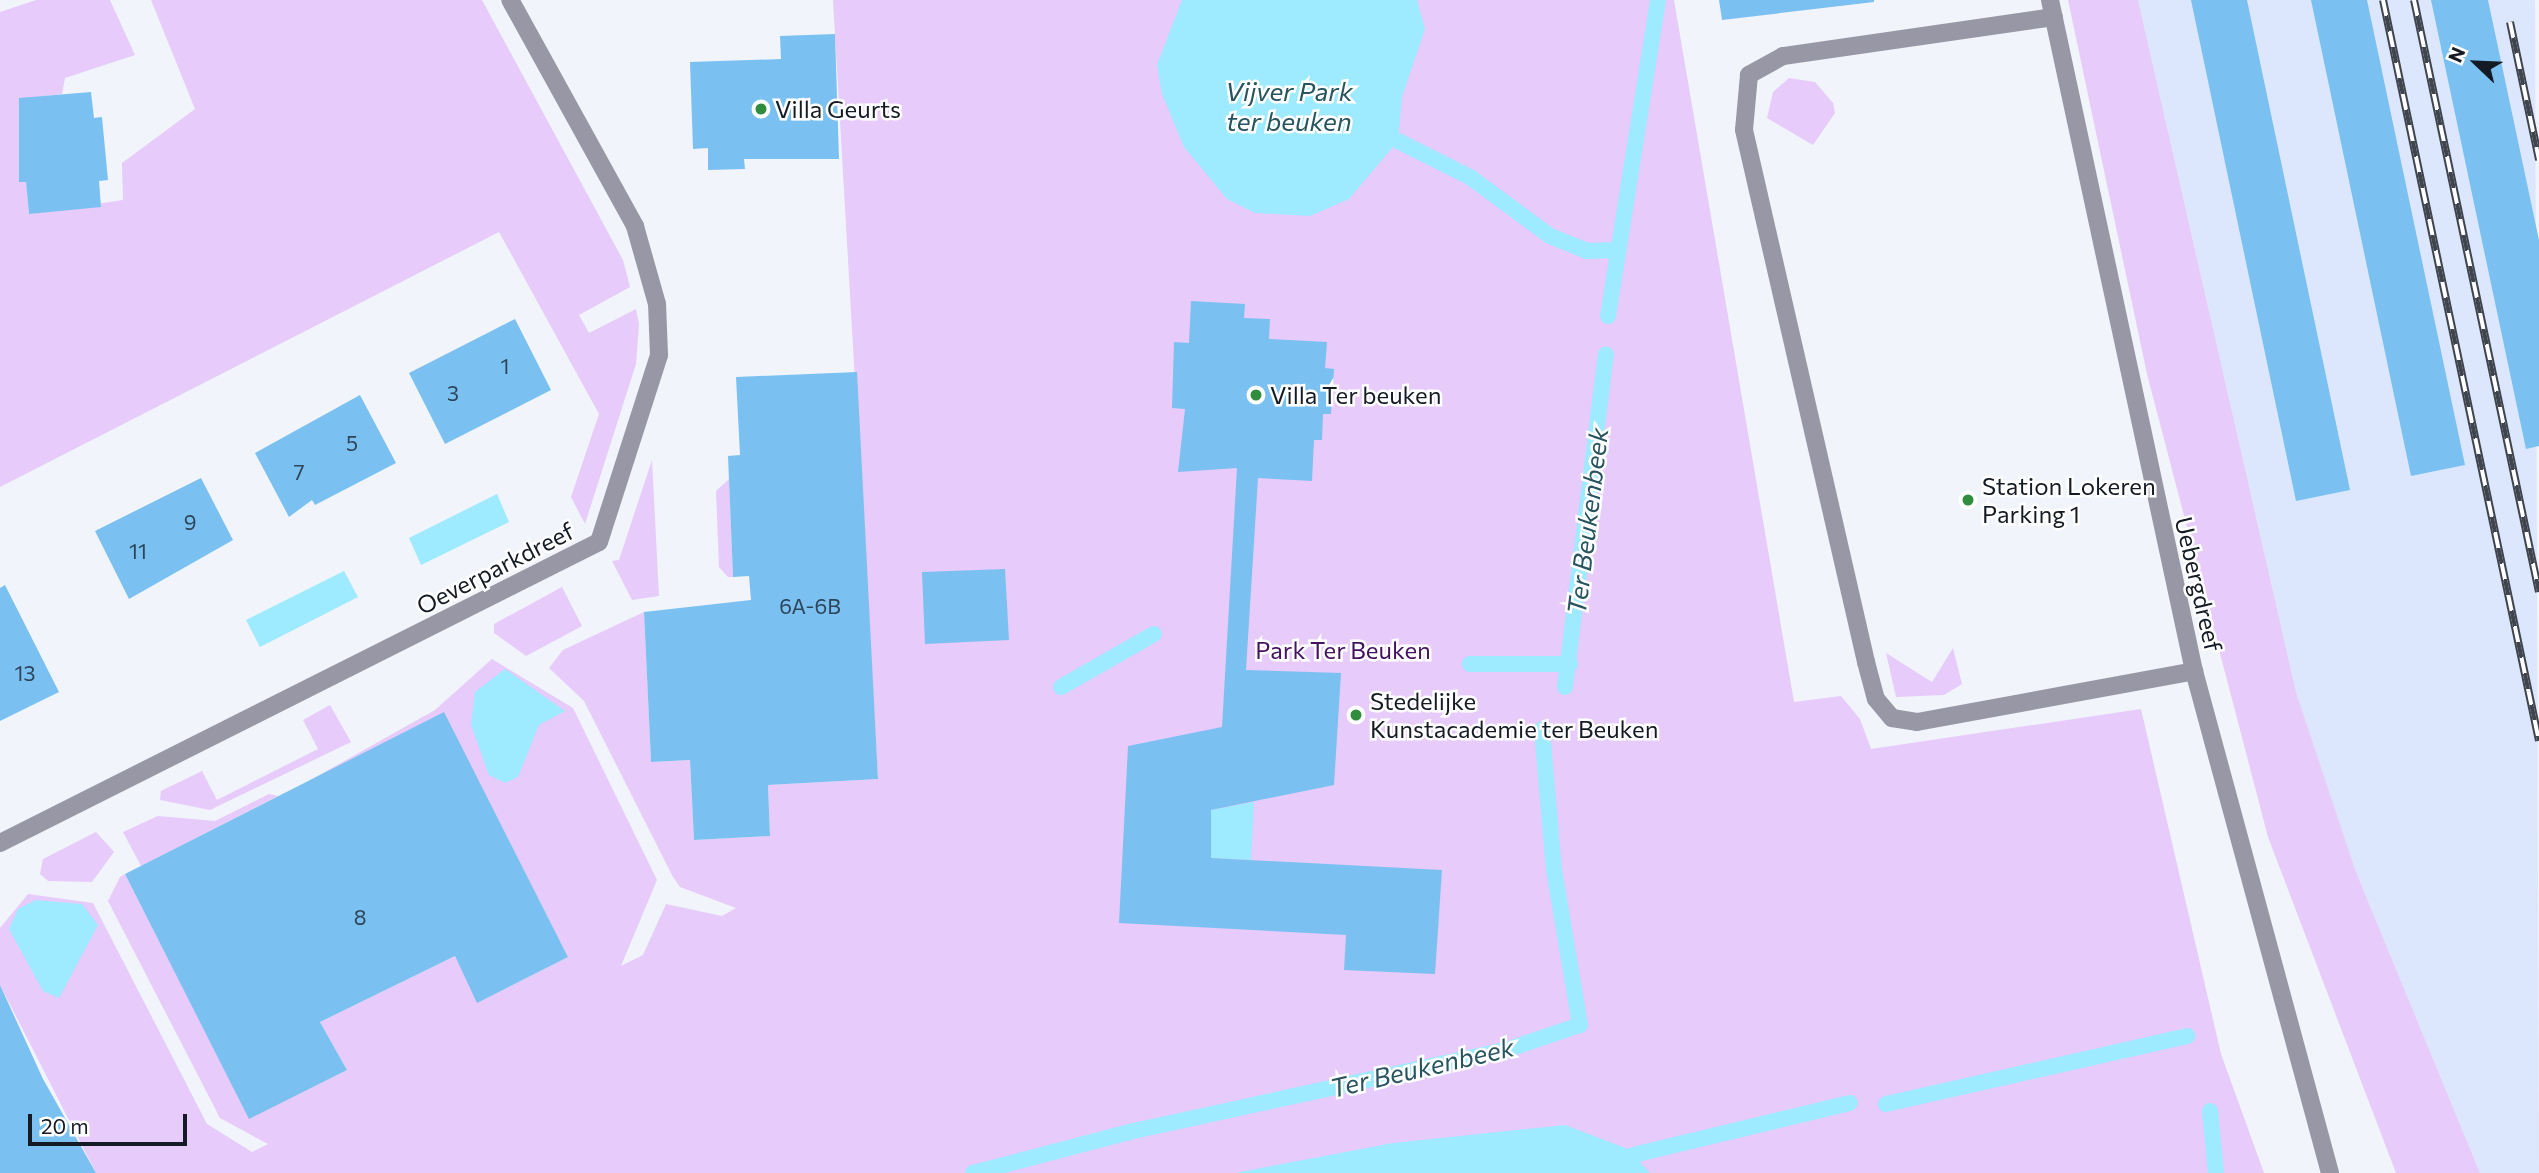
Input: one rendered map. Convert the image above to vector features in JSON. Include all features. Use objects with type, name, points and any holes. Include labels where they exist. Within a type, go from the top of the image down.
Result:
[{"type":"street","name":"Oeverparkdreef","points":[[0,843],[599,542],[659,355],[657,304],[635,226],[510,0]]},
{"type":"street","points":[[2052,9],[1783,56],[1749,75],[1744,130],[1876,699],[1892,718],[1917,722],[2194,671]]},
{"type":"street","name":"Uebergdreef","points":[[2052,9],[2194,671],[2330,1173]]},
{"type":"shaded area","points":[[2138,0],[2535,0],[2539,1173],[2480,1173],[2356,872],[2296,692]]},
{"type":"green space","points":[[36,0],[110,0],[135,55],[65,78],[62,94],[19,99],[19,182],[26,182],[29,214],[123,200],[122,163],[195,109],[151,0],[482,0],[623,260],[630,287],[579,315],[589,333],[636,309],[639,324],[636,364],[585,524],[571,497],[599,414],[499,232],[0,487],[0,12]]},
{"type":"green space","name":"Park Ter Beuken","points":[[833,0],[1674,0],[1794,702],[1841,696],[1860,719],[1871,749],[2141,709],[2221,1054],[2264,1173],[96,1173],[0,985],[0,928],[28,894],[93,903],[207,1124],[252,1152],[268,1144],[220,1118],[108,901],[120,877],[125,874],[250,1118],[347,1070],[320,1022],[455,956],[478,1002],[568,957],[444,713],[307,782],[435,710],[492,659],[573,708],[657,880],[621,966],[643,955],[666,904],[722,916],[736,908],[680,887],[673,877],[584,701],[549,668],[563,650],[644,612],[651,762],[690,760],[694,840],[770,836],[768,785],[878,779]]},
{"type":"green space","points":[[2068,0],[2138,0],[2296,692],[2356,872],[2480,1173],[2396,1173],[2268,837],[2147,374]]},
{"type":"green space","points":[[1789,78],[1815,82],[1833,103],[1835,113],[1813,145],[1767,118],[1773,92]]},
{"type":"green space","points":[[652,460],[659,596],[632,600],[612,561],[619,560]]},
{"type":"green space","points":[[729,479],[733,577],[728,577],[719,567],[716,491]]},
{"type":"green space","points":[[562,587],[582,626],[526,656],[494,633],[494,624]]},
{"type":"green space","points":[[1953,648],[1962,684],[1944,695],[1896,697],[1886,653],[1932,682]]},
{"type":"green space","points":[[330,705],[351,742],[210,810],[160,800],[161,791],[202,771],[217,800],[318,749],[303,720]]},
{"type":"green space","points":[[269,794],[278,796],[141,866],[123,832],[158,816],[215,821]]},
{"type":"green space","points":[[96,832],[114,852],[92,882],[48,881],[40,874],[43,859]]},
{"type":"water","name":"Vijver Park ter beuken","points":[[1182,0],[1417,0],[1425,29],[1402,97],[1398,141],[1349,199],[1310,216],[1255,213],[1227,199],[1184,147],[1162,94],[1157,65]]},
{"type":"water","points":[[497,494],[509,522],[421,565],[409,538]]},
{"type":"water","points":[[344,571],[358,597],[260,647],[246,620]]},
{"type":"water","points":[[505,669],[565,711],[539,725],[518,777],[505,783],[489,775],[471,725],[475,692]]},
{"type":"water","points":[[1254,802],[1251,860],[1211,858],[1211,810]]},
{"type":"water","points":[[36,900],[82,904],[98,925],[59,998],[43,991],[9,929],[18,909]]},
{"type":"water","points":[[1565,1125],[1628,1149],[1650,1173],[1235,1173],[1393,1143]]},
{"type":"building","points":[[1719,0],[1874,0],[1874,2],[1722,20]]},
{"type":"building","points":[[2191,0],[2247,0],[2350,490],[2296,501]]},
{"type":"building","points":[[2311,0],[2367,0],[2465,465],[2411,476]]},
{"type":"building","points":[[2431,0],[2488,0],[2539,240],[2539,446],[2526,449]]},
{"type":"building","points":[[835,34],[839,159],[744,159],[745,169],[708,170],[708,148],[693,149],[690,62],[781,59],[780,36]]},
{"type":"building","points":[[91,92],[94,118],[102,117],[108,180],[99,181],[101,207],[29,214],[26,182],[19,182],[19,98]]},
{"type":"building","points":[[1191,301],[1245,304],[1244,318],[1270,319],[1269,339],[1327,342],[1325,368],[1334,369],[1331,414],[1323,414],[1322,440],[1314,440],[1312,481],[1258,478],[1246,670],[1341,673],[1334,785],[1211,810],[1211,858],[1442,870],[1435,974],[1344,970],[1346,935],[1119,923],[1128,746],[1222,727],[1237,468],[1178,472],[1185,409],[1172,408],[1174,342],[1189,343]]},
{"type":"building","points":[[515,319],[551,390],[445,444],[409,373]]},
{"type":"building","points":[[857,372],[878,779],[768,785],[770,836],[694,840],[690,760],[651,762],[644,612],[751,600],[749,576],[733,577],[728,456],[740,455],[736,377]]},
{"type":"building","points":[[360,395],[396,463],[315,505],[312,500],[289,517],[255,453]]},
{"type":"building","points":[[201,478],[233,540],[129,599],[95,531]]},
{"type":"building","points":[[1005,569],[1009,640],[925,644],[922,572]]},
{"type":"building","points":[[5,585],[59,692],[0,721],[0,588]]},
{"type":"building","points":[[444,712],[568,957],[477,1003],[455,956],[320,1022],[347,1070],[249,1119],[125,874]]},
{"type":"building","points":[[0,985],[43,1079],[96,1173],[0,1173]]},
{"type":"waterway","name":"Ter Beukenbeek","points":[[1608,316],[1658,0]]},
{"type":"waterway","points":[[1398,141],[1470,177],[1550,236],[1587,251],[1616,250]]},
{"type":"waterway","name":"Ter Beukenbeek","points":[[1565,687],[1606,355]]},
{"type":"waterway","points":[[1061,687],[1154,634]]},
{"type":"waterway","points":[[1470,664],[1570,664]]},
{"type":"waterway","name":"Ter Beukenbeek","points":[[973,1173],[1129,1132],[1506,1050],[1580,1025],[1554,870],[1542,730]]},
{"type":"waterway","points":[[1886,1104],[2187,1036]]},
{"type":"waterway","points":[[1633,1155],[1850,1103]]},
{"type":"waterway","points":[[2210,1111],[2216,1173]]},
{"type":"railway","points":[[2383,0],[2539,741]]},
{"type":"railway","points":[[2414,0],[2539,592]]},
{"type":"railway","points":[[2510,22],[2539,160]]},
{"type":"place","name":"Villa Geurts","points":[[761,109]]},
{"type":"place","name":"Villa Ter beuken","points":[[1256,395]]},
{"type":"place","name":"Station Lokeren Parking 1","points":[[1968,500]]},
{"type":"place","name":"Stedelijke Kunstacademie ter Beuken","points":[[1356,715]]}]
